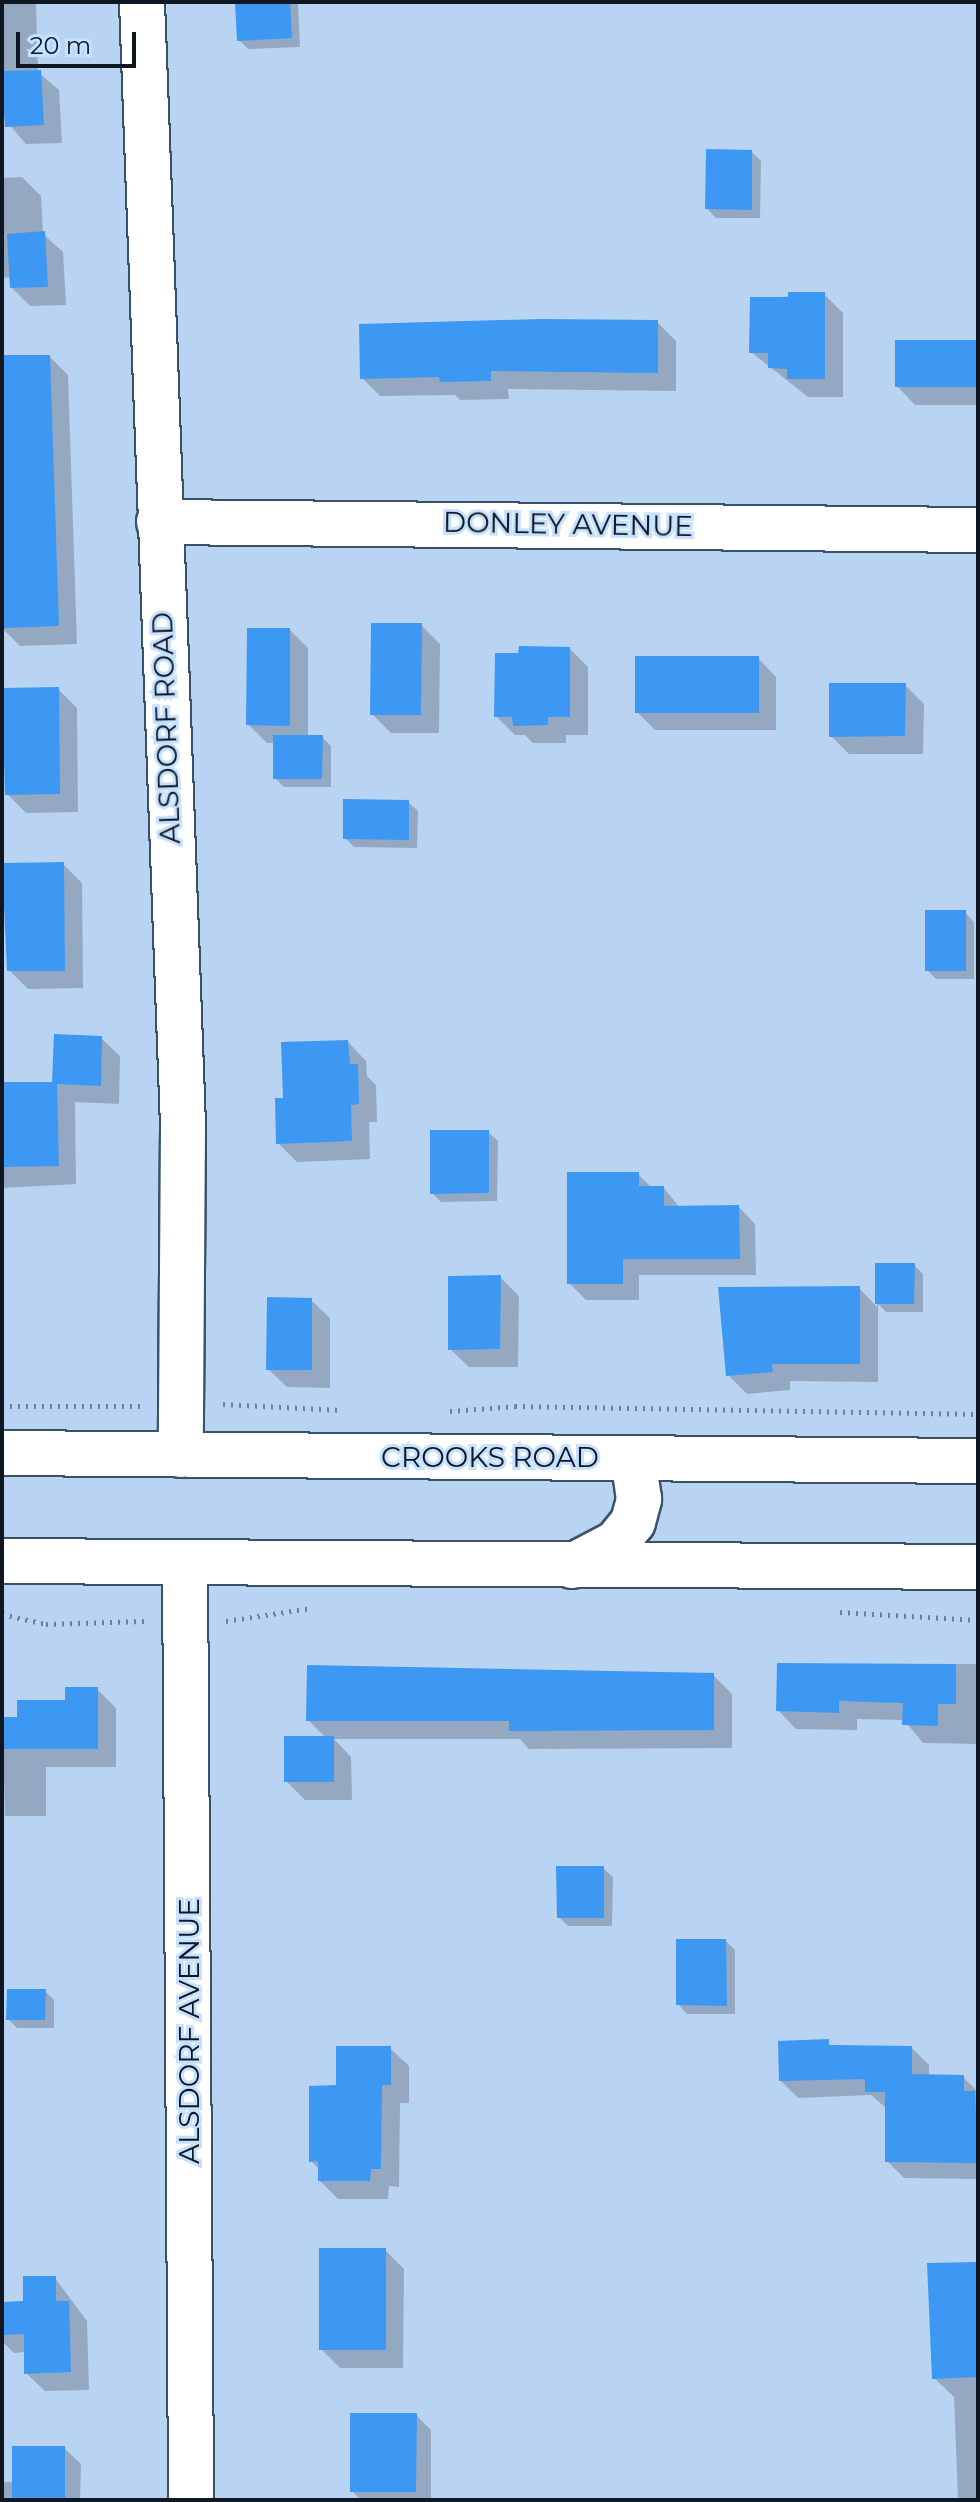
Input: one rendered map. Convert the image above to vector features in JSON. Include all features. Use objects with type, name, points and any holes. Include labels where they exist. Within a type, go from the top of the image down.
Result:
[{"type":"street","name":"ALSDORF ROAD","points":[[142,2],[183,1128],[181,1455]]},
{"type":"street","name":"DONLEY AVENUE","points":[[159,522],[978,530]]},
{"type":"street","name":"CROOKS ROAD","points":[[2,1453],[978,1461]]},
{"type":"street","points":[[572,1566],[616,1543],[633,1522],[639,1499],[633,1458]]},
{"type":"street","points":[[2,1561],[978,1567]]},
{"type":"street","name":"ALSDORF AVENUE","points":[[185,1563],[191,2500]]},
{"type":"path","points":[[2,1406],[118,1408],[181,1402],[351,1411]]},
{"type":"path","points":[[442,1412],[515,1406],[978,1414]]},
{"type":"path","points":[[2,1614],[46,1624],[141,1622]]},
{"type":"path","points":[[229,1621],[247,1621]]},
{"type":"building","points":[[235,2],[290,2],[292,38],[237,41]]},
{"type":"building","points":[[41,70],[44,125],[5,127],[2,71]]},
{"type":"building","points":[[706,149],[752,150],[752,210],[705,209]]},
{"type":"building","points":[[45,231],[48,287],[10,288],[7,234]]},
{"type":"building","points":[[788,292],[825,292],[825,379],[787,379],[787,369],[768,368],[768,353],[749,353],[750,297],[788,297]]},
{"type":"building","points":[[541,319],[658,320],[658,373],[491,371],[491,381],[440,382],[439,377],[360,379],[359,324]]},
{"type":"building","points":[[895,340],[978,340],[978,387],[895,387]]},
{"type":"building","points":[[2,355],[50,355],[59,626],[2,628]]},
{"type":"building","points":[[371,623],[422,623],[421,715],[370,715]]},
{"type":"building","points":[[247,628],[290,628],[290,726],[246,725]]},
{"type":"building","points":[[519,646],[570,647],[570,717],[548,717],[548,725],[513,726],[512,717],[494,717],[495,653],[518,653]]},
{"type":"building","points":[[635,656],[759,656],[759,713],[635,713]]},
{"type":"building","points":[[829,683],[906,683],[905,736],[829,737]]},
{"type":"building","points":[[59,687],[60,794],[5,795],[2,688]]},
{"type":"building","points":[[273,735],[323,735],[322,779],[273,779]]},
{"type":"building","points":[[343,799],[409,800],[409,840],[343,839]]},
{"type":"building","points":[[64,862],[65,971],[7,971],[2,863]]},
{"type":"building","points":[[925,910],[966,910],[966,971],[925,971]]},
{"type":"building","points":[[54,1034],[102,1036],[101,1086],[57,1084],[59,1166],[2,1167],[2,1082],[52,1082]]},
{"type":"building","points":[[348,1040],[350,1064],[358,1064],[359,1104],[351,1105],[352,1141],[276,1144],[275,1098],[283,1098],[281,1042]]},
{"type":"building","points":[[430,1130],[489,1130],[489,1193],[430,1194]]},
{"type":"building","points":[[567,1172],[639,1172],[639,1186],[664,1186],[664,1206],[739,1205],[740,1259],[623,1259],[623,1284],[567,1284]]},
{"type":"building","points":[[875,1263],[915,1263],[914,1304],[875,1304]]},
{"type":"building","points":[[501,1275],[500,1349],[448,1350],[448,1276]]},
{"type":"building","points":[[860,1286],[860,1364],[772,1364],[773,1372],[726,1376],[718,1287]]},
{"type":"building","points":[[267,1297],[312,1298],[312,1370],[266,1370]]},
{"type":"building","points":[[777,1663],[956,1664],[956,1704],[938,1704],[938,1726],[902,1725],[903,1703],[839,1701],[839,1713],[776,1711]]},
{"type":"building","points":[[307,1665],[714,1673],[714,1730],[509,1731],[509,1721],[306,1721]]},
{"type":"building","points":[[65,1687],[98,1687],[98,1749],[2,1749],[2,1717],[17,1717],[17,1700],[65,1700]]},
{"type":"building","points":[[284,1736],[334,1736],[334,1782],[284,1782]]},
{"type":"building","points":[[556,1866],[604,1866],[604,1918],[557,1918]]},
{"type":"building","points":[[676,1939],[726,1939],[727,2006],[676,2005]]},
{"type":"building","points":[[7,1989],[46,1989],[45,2020],[6,2020]]},
{"type":"building","points":[[829,2039],[829,2045],[912,2046],[912,2074],[964,2075],[964,2091],[975,2091],[978,2163],[885,2162],[885,2092],[865,2092],[865,2079],[779,2081],[778,2041]]},
{"type":"building","points":[[336,2046],[391,2046],[391,2085],[382,2085],[381,2169],[371,2169],[370,2181],[318,2181],[318,2161],[309,2162],[309,2086],[336,2085]]},
{"type":"building","points":[[319,2248],[386,2248],[386,2350],[319,2350]]},
{"type":"building","points":[[978,2262],[978,2377],[932,2379],[927,2263]]},
{"type":"building","points":[[23,2276],[56,2276],[56,2301],[69,2301],[71,2372],[24,2374],[24,2334],[2,2335],[2,2302],[23,2301]]},
{"type":"building","points":[[350,2413],[417,2413],[416,2492],[350,2492]]},
{"type":"building","points":[[12,2446],[65,2446],[65,2500],[12,2500]]}]
